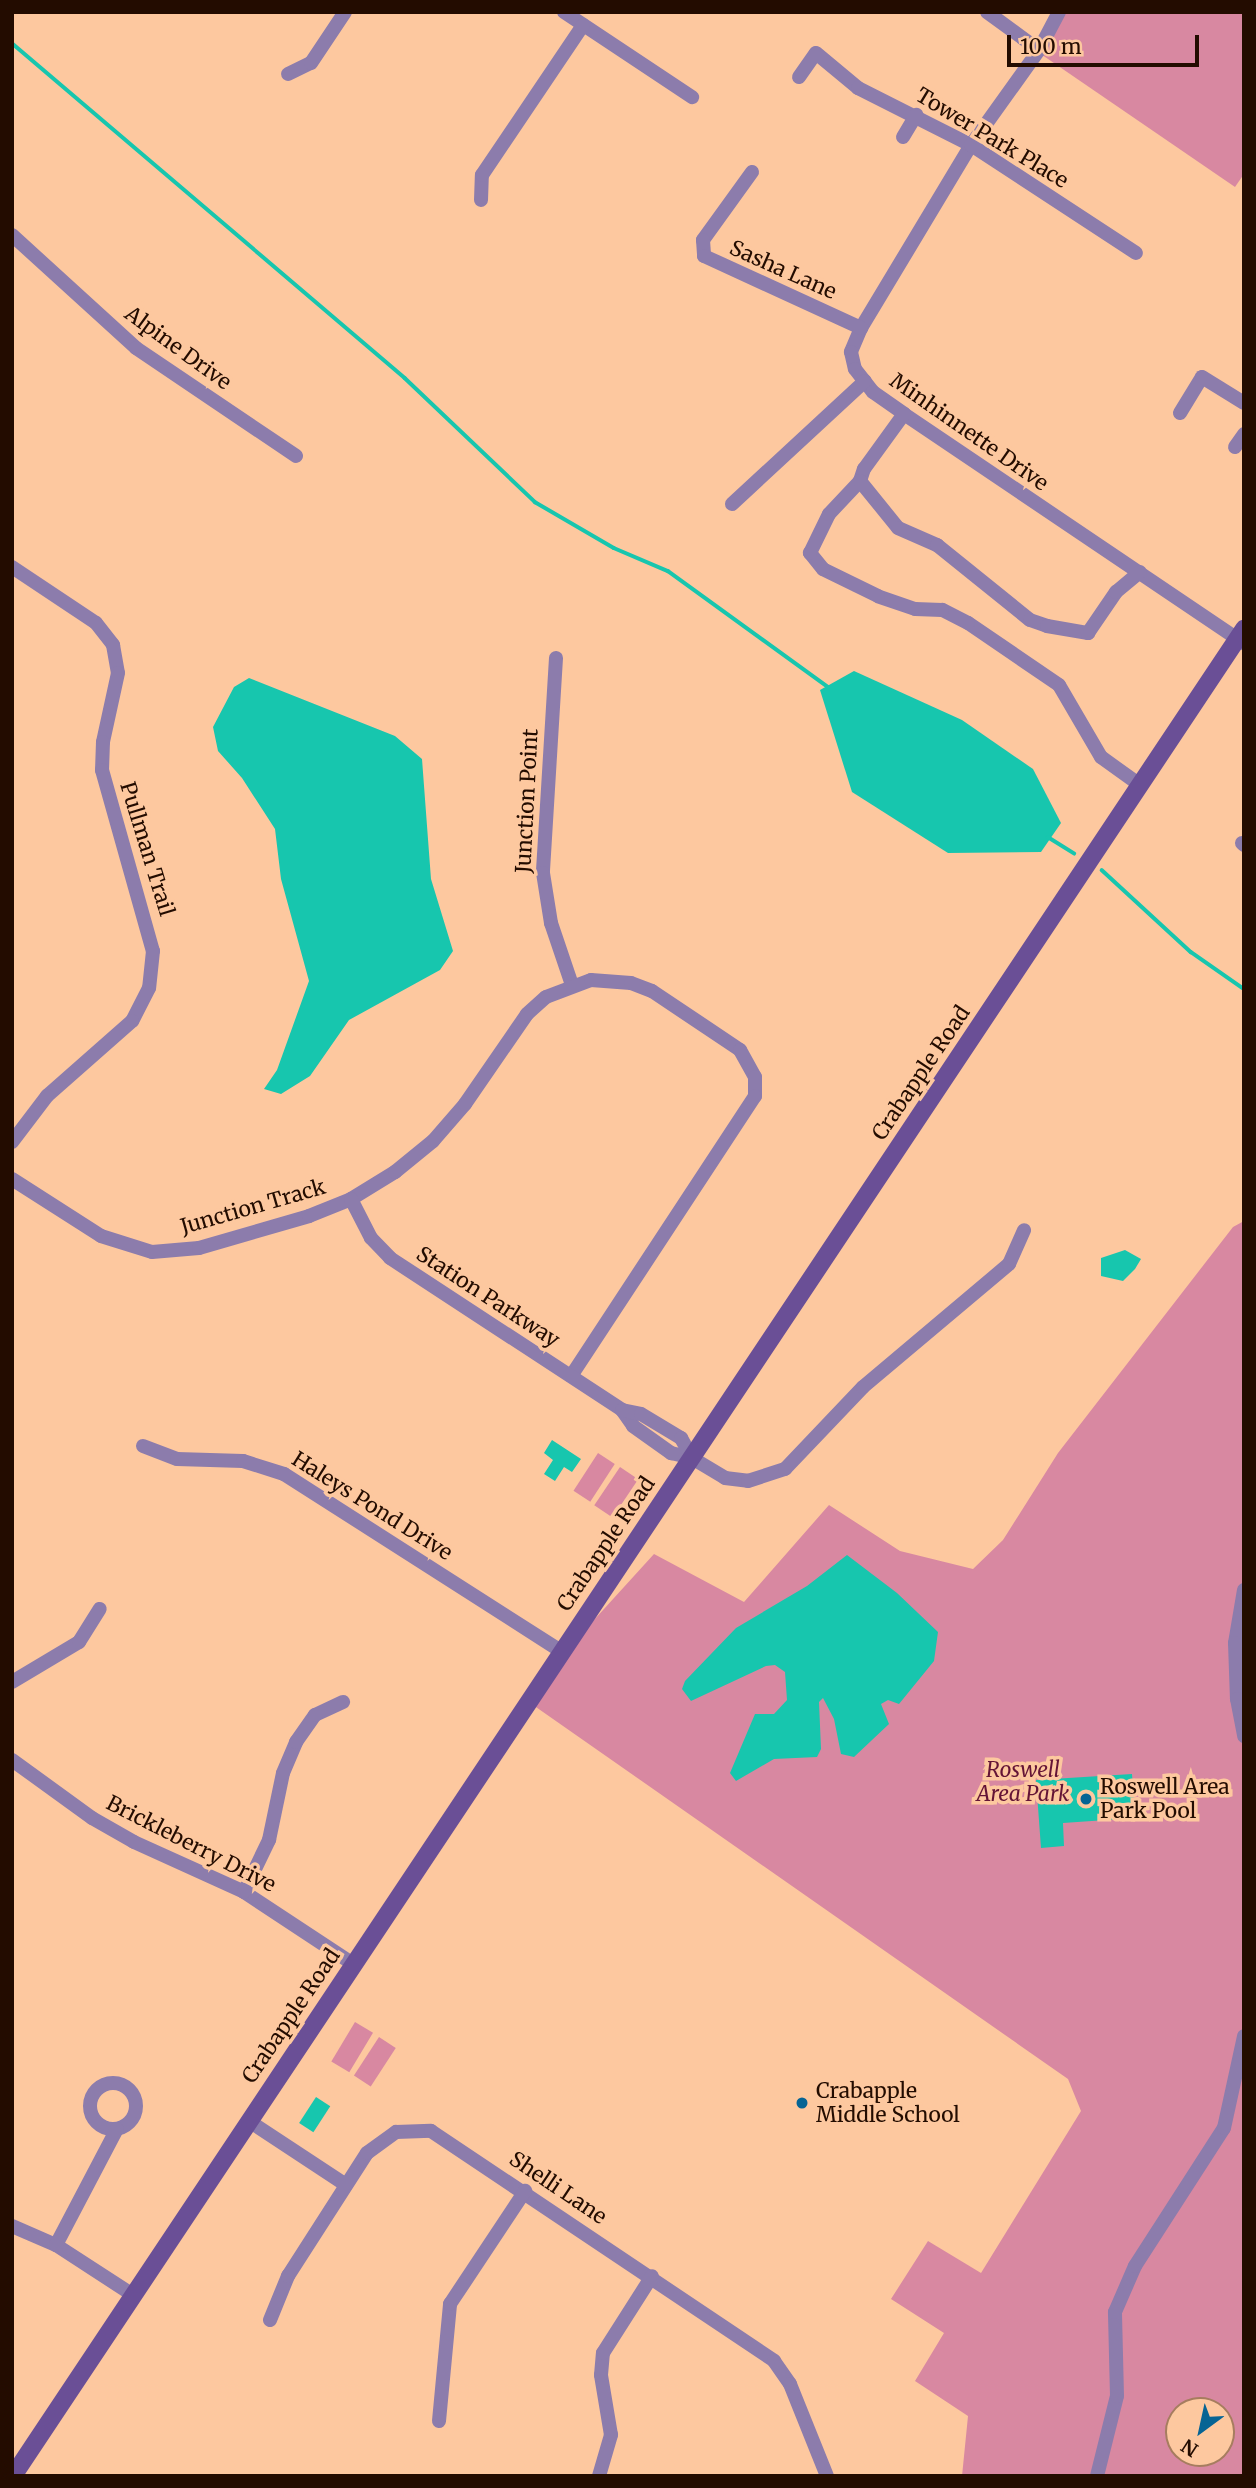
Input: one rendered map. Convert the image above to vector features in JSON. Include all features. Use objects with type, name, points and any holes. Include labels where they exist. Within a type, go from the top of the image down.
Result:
[{"type":"street","points":[[288,74],[311,63],[345,12]]},
{"type":"street","points":[[564,12],[692,97]]},
{"type":"street","points":[[987,12],[1039,50]]},
{"type":"street","name":"Minhinnette Drive","points":[[1059,12],[1039,50],[971,145],[861,328],[851,352],[865,381],[904,414],[1242,637]]},
{"type":"street","points":[[481,200],[482,175],[583,25]]},
{"type":"street","name":"Tower Park Place","points":[[799,76],[816,53],[858,88],[971,145],[1136,253]]},
{"type":"street","points":[[903,137],[916,115]]},
{"type":"street","name":"Sasha Lane","points":[[752,172],[702,240],[705,256],[861,328]]},
{"type":"street","name":"Alpine Drive","points":[[12,236],[136,348],[296,456]]},
{"type":"street","points":[[1180,412],[1202,377],[1244,403]]},
{"type":"street","points":[[732,504],[865,381]]},
{"type":"street","points":[[904,414],[864,468],[860,481],[829,514],[810,553],[823,569],[878,596],[915,609],[942,610],[968,623],[1059,685],[1101,757],[1140,785]]},
{"type":"street","points":[[1235,447],[1244,434]]},
{"type":"street","points":[[860,481],[898,528],[953,556],[1030,620],[1088,633],[1116,593],[1140,572]]},
{"type":"street","name":"Pullman Trail","points":[[12,567],[96,623],[113,645],[118,673],[103,742],[102,769],[153,951],[149,988],[132,1021],[47,1096],[12,1142]]},
{"type":"street","name":"Crabapple Road","points":[[13,2476],[561,1651],[1140,785],[1242,637]]},
{"type":"street","name":"Junction Point","points":[[556,658],[543,873],[551,923],[572,985]]},
{"type":"street","name":"Junction Track","points":[[12,1179],[101,1236],[152,1252],[199,1248],[309,1216],[351,1199],[395,1172],[433,1141],[465,1104],[527,1014],[572,985],[613,980],[652,990],[740,1050],[755,1077],[755,1096],[748,1111],[571,1376]]},
{"type":"street","name":"Station Parkway","points":[[351,1199],[371,1238],[390,1258],[622,1410],[640,1414],[681,1438],[692,1458]]},
{"type":"street","points":[[692,1458],[737,1481],[758,1480],[785,1469],[863,1387],[1009,1264],[1024,1230]]},
{"type":"street","name":"Haleys Pond Drive","points":[[143,1446],[177,1459],[243,1461],[284,1474],[561,1651]]},
{"type":"street","points":[[1244,1590],[1235,1643],[1237,1699],[1244,1737]]},
{"type":"street","points":[[12,1682],[79,1642],[100,1609]]},
{"type":"street","points":[[244,1892],[269,1840],[283,1773],[296,1742],[315,1715],[343,1702]]},
{"type":"street","name":"Brickleberry Drive","points":[[12,1760],[36,1780],[134,1842],[244,1892],[353,1964]]},
{"type":"street","points":[[1097,2476],[1117,2396],[1115,2312],[1135,2266],[1224,2128],[1244,2036]]},
{"type":"street","points":[[248,2121],[346,2185]]},
{"type":"street","points":[[56,2245],[117,2129]]},
{"type":"street","name":"Shelli Lane","points":[[270,2320],[288,2276],[346,2185],[379,2141],[417,2129],[444,2137],[774,2361],[790,2384],[827,2476]]},
{"type":"street","points":[[439,2421],[450,2304],[525,2191]]},
{"type":"street","points":[[12,2226],[56,2245],[133,2295]]},
{"type":"street","points":[[599,2476],[611,2435],[601,2375],[603,2353],[652,2276]]},
{"type":"green space","points":[[1055,12],[1244,12],[1244,174],[1235,187],[1032,48]]},
{"type":"green space","name":"Roswell Area Park","points":[[1244,1221],[1244,2476],[962,2476],[968,2416],[915,2381],[944,2333],[891,2299],[928,2241],[981,2273],[1081,2111],[1068,2079],[523,1698],[654,1554],[744,1602],[829,1505],[900,1551],[973,1569],[1003,1540],[1058,1453],[1233,1227]]},
{"type":"green space","points":[[598,1453],[615,1464],[590,1502],[573,1491]]},
{"type":"green space","points":[[620,1467],[638,1479],[613,1517],[594,1505]]},
{"type":"green space","points":[[355,2022],[373,2033],[349,2072],[331,2061]]},
{"type":"green space","points":[[379,2037],[396,2048],[371,2086],[354,2076]]},
{"type":"water","points":[[854,671],[962,720],[1033,769],[1061,823],[1041,852],[948,853],[852,792],[820,690]]},
{"type":"water","points":[[249,678],[395,736],[422,759],[431,879],[453,951],[440,970],[349,1020],[310,1076],[281,1094],[264,1089],[277,1070],[309,981],[281,879],[275,829],[242,778],[218,751],[213,727],[234,687]]},
{"type":"water","points":[[1125,1250],[1141,1259],[1135,1269],[1123,1281],[1101,1276],[1101,1258]]},
{"type":"water","points":[[552,1440],[581,1459],[572,1472],[564,1467],[555,1481],[544,1474],[553,1460],[544,1453]]},
{"type":"water","points":[[847,1555],[897,1593],[938,1632],[934,1661],[899,1704],[888,1700],[881,1704],[889,1724],[854,1757],[841,1754],[834,1719],[823,1698],[819,1702],[821,1749],[817,1757],[774,1759],[736,1781],[730,1773],[755,1714],[774,1714],[787,1700],[785,1672],[775,1665],[766,1666],[691,1701],[682,1689],[685,1681],[736,1628],[807,1586]]},
{"type":"water","name":"Roswell Area Park Pool","points":[[1132,1774],[1135,1818],[1063,1823],[1064,1846],[1041,1848],[1036,1780]]},
{"type":"water","points":[[316,2097],[330,2106],[313,2132],[299,2123]]},
{"type":"waterway","points":[[12,43],[405,378],[535,502],[614,548],[668,571],[828,687]]},
{"type":"waterway","points":[[1048,837],[1074,853]]},
{"type":"waterway","points":[[1102,870],[1191,952],[1244,989]]},
{"type":"place","name":"Roswell Area Park Pool","points":[[1086,1799]]},
{"type":"place","name":"Crabapple Middle School","points":[[802,2103]]}]
